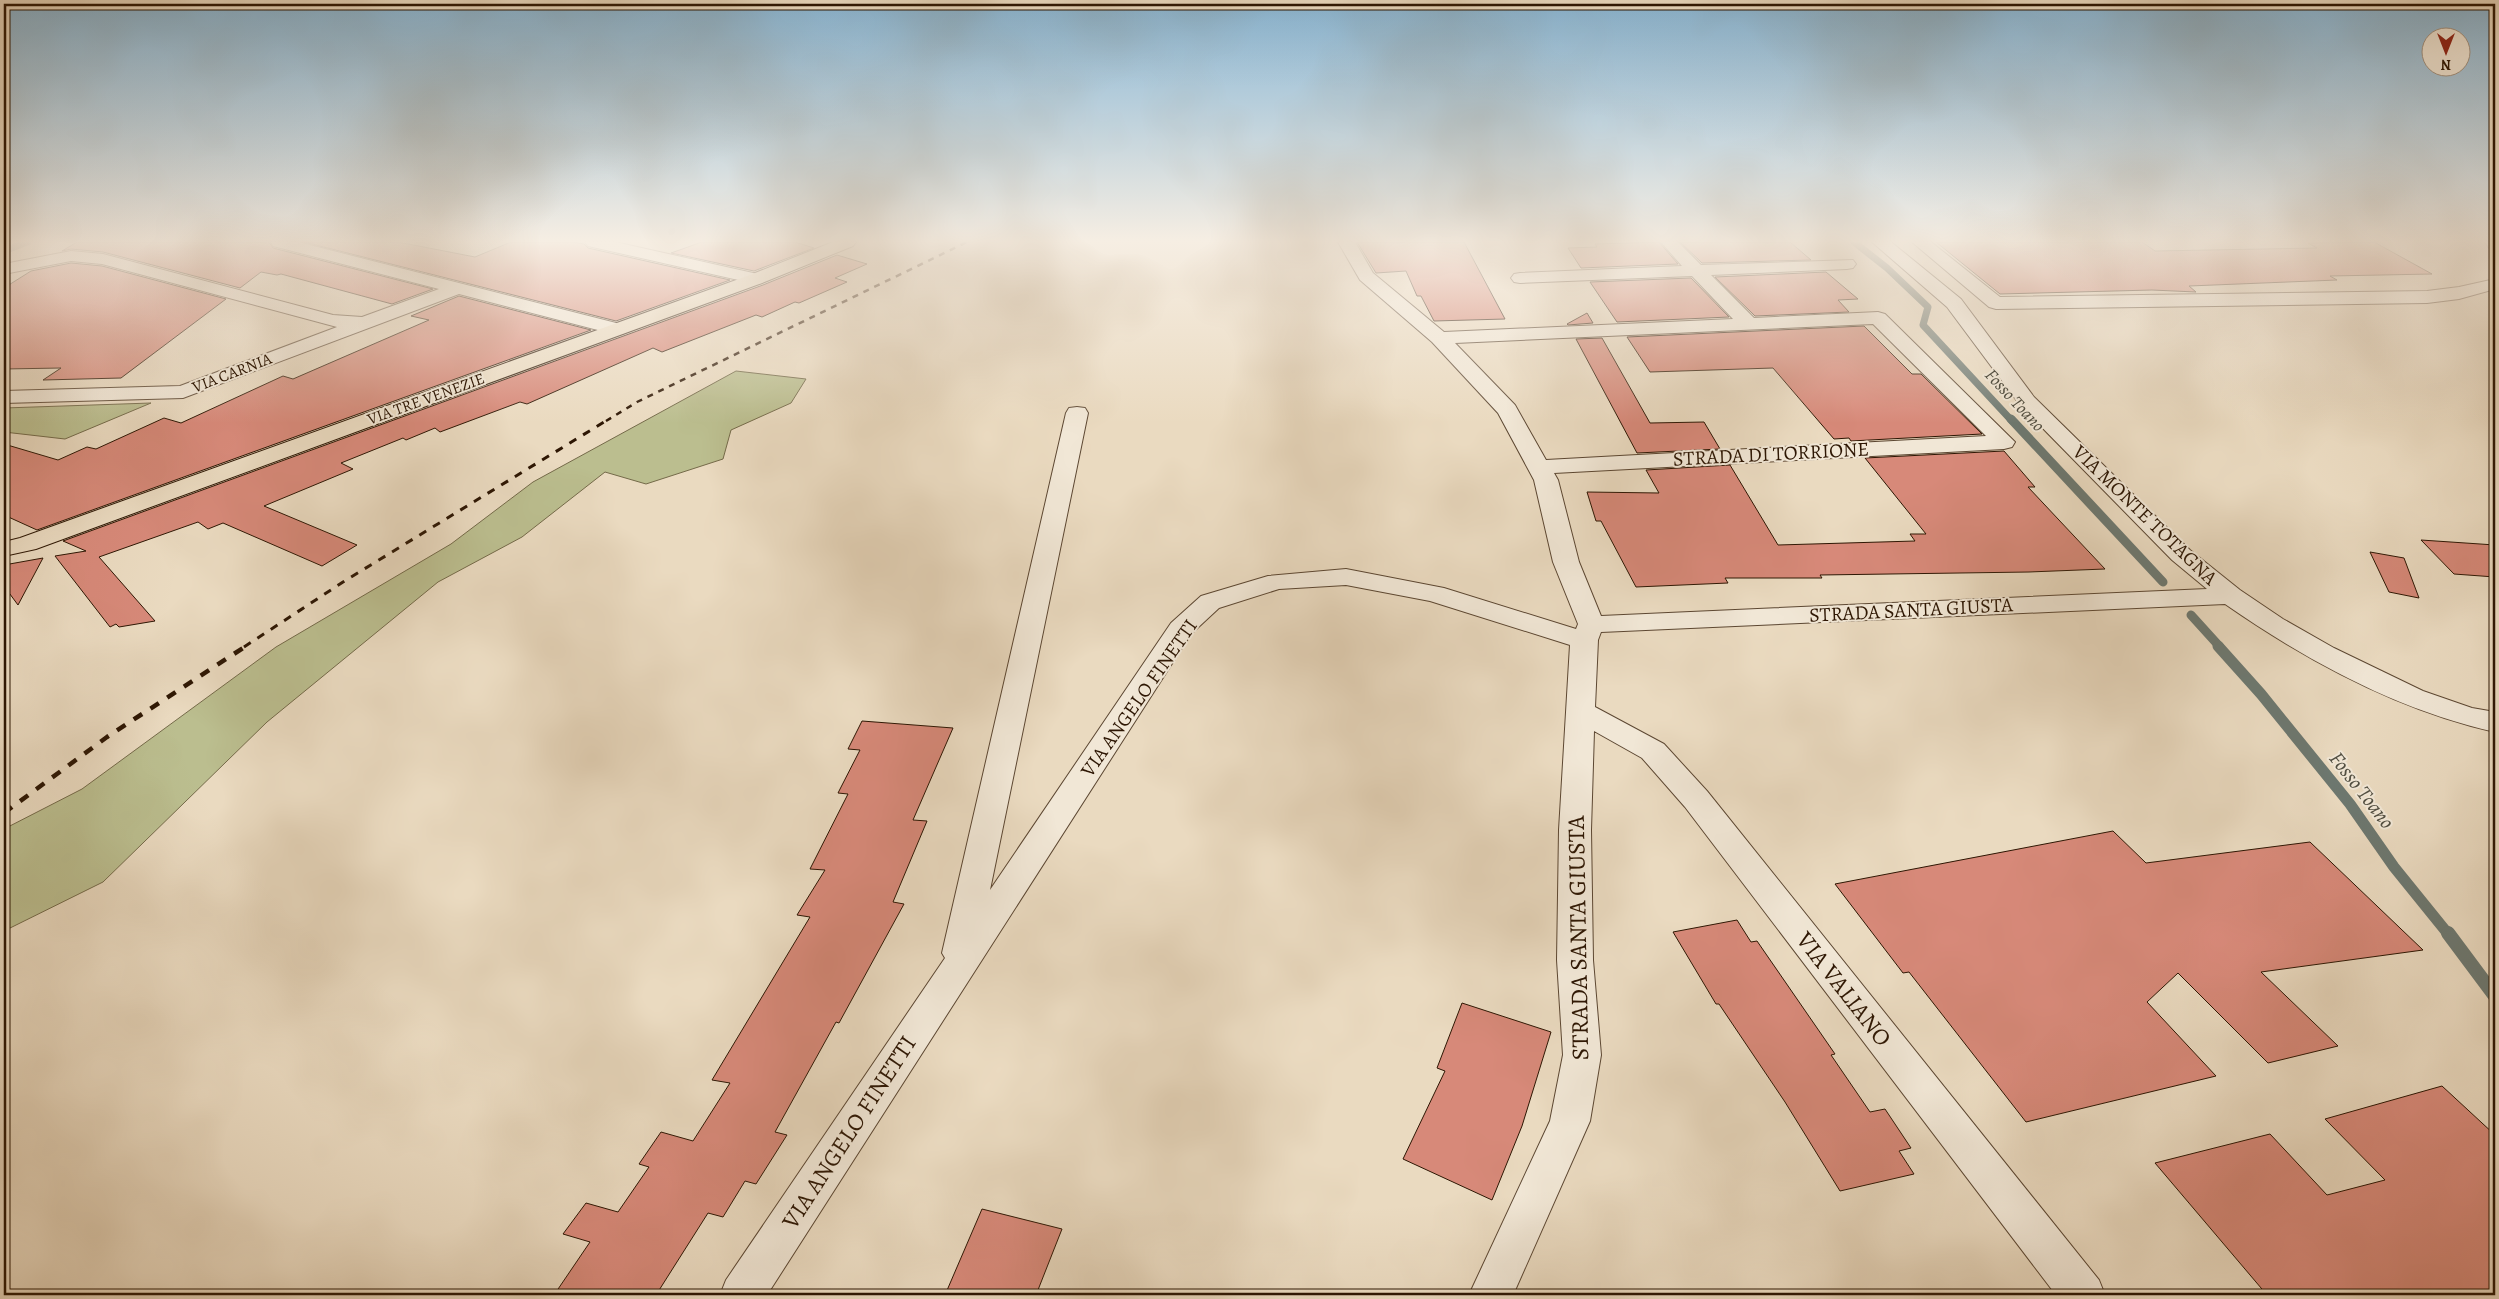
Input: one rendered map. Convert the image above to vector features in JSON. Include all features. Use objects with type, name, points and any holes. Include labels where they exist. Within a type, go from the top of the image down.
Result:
[{"type":"main road","name":"VIA TRE VENEZIE","points":[[4,549],[27,544],[691,303]]},
{"type":"street","name":"VIA CARNIA","points":[[264,303],[332,321],[364,322]]},
{"type":"street","name":"VIA CARNIA","points":[[4,397],[183,392],[418,303]]},
{"type":"street","points":[[515,303],[618,329]]},
{"type":"street","name":"STRADA SANTA GIUSTA","points":[[1397,303],[1439,338],[1507,410],[1546,480],[1566,562],[1587,632],[1580,711],[1575,830],[1575,960],[1582,1055],[1570,1121],[1491,1295]]},
{"type":"street","points":[[1729,303],[1749,324]]},
{"type":"street","points":[[1954,303],[2023,303]]},
{"type":"street","name":"VIA MONTE TOTAGNA","points":[[1954,303],[2028,402],[2181,555],[2231,596],[2274,625],[2324,654],[2413,698],[2468,716],[2495,722]]},
{"type":"street","name":"STRADA DI TORRIONE","points":[[1539,467],[2004,442],[1878,318],[1749,324]]},
{"type":"street","points":[[1439,338],[1749,324]]},
{"type":"street","name":"VIA ANGELO FINETTI","points":[[957,969],[1077,413]]},
{"type":"street","name":"VIA ANGELO FINETTI","points":[[742,1295],[1182,629],[1210,602],[1277,582],[1346,577],[1435,594],[1587,632]]},
{"type":"street","name":"STRADA SANTA GIUSTA","points":[[1587,632],[2231,596]]},
{"type":"street","name":"VIA VALIANO","points":[[1580,711],[1654,752],[1696,799],[2083,1295]]},
{"type":"green space","points":[[736,371],[806,379],[791,403],[731,430],[723,459],[646,484],[605,472],[522,537],[438,582],[267,722],[103,882],[4,931],[4,829],[82,789],[276,647],[451,544],[533,482]]},
{"type":"green space","points":[[151,403],[65,439],[4,432],[4,408]]},
{"type":"building","points":[[4,303],[221,303],[121,378],[43,380],[61,368],[4,369]]},
{"type":"building","points":[[443,303],[485,303],[591,330],[37,530],[4,515],[4,444],[58,460],[87,447],[96,449],[164,418],[181,423],[283,376],[293,379],[429,320],[411,316]]},
{"type":"building","points":[[543,303],[667,303],[616,321]]},
{"type":"building","points":[[715,303],[794,303],[762,317],[756,315],[662,352],[653,348],[527,404],[520,402],[440,432],[435,428],[406,440],[403,438],[341,463],[353,469],[264,506],[357,545],[322,566],[223,523],[208,529],[198,522],[99,557],[155,621],[119,627],[116,624],[110,627],[55,556],[86,551],[63,541]]},
{"type":"building","points":[[1424,303],[1496,303],[1505,319],[1434,321]]},
{"type":"building","points":[[1604,303],[1715,303],[1729,317],[1617,322]]},
{"type":"building","points":[[1741,303],[1840,303],[1849,312],[1755,316]]},
{"type":"building","points":[[1587,313],[1593,323],[1567,324]]},
{"type":"building","points":[[1864,326],[1912,374],[1921,374],[1982,434],[1851,441],[1849,438],[1834,439],[1773,368],[1650,372],[1627,337]]},
{"type":"building","points":[[1602,338],[1650,423],[1704,422],[1720,449],[1637,453],[1576,339]]},
{"type":"building","points":[[2004,451],[2035,487],[2028,487],[2105,569],[1820,575],[1822,578],[1725,578],[1728,583],[1636,587],[1601,521],[1596,521],[1587,492],[1659,493],[1646,470],[1730,465],[1778,545],[1915,541],[1910,534],[1926,534],[1865,458]]},
{"type":"building","points":[[2421,540],[2495,545],[2495,577],[2454,574]]},
{"type":"building","points":[[2370,552],[2404,558],[2419,598],[2389,592]]},
{"type":"building","points":[[43,558],[18,605],[4,586],[4,565]]},
{"type":"building","points":[[862,721],[953,728],[913,820],[927,821],[893,902],[904,904],[839,1023],[836,1022],[775,1132],[787,1135],[756,1184],[745,1181],[723,1217],[708,1213],[656,1295],[554,1295],[590,1242],[563,1234],[586,1203],[618,1212],[649,1167],[639,1164],[661,1132],[693,1141],[730,1083],[712,1080],[810,917],[797,915],[825,870],[810,869],[848,794],[838,793],[860,750],[848,749]]},
{"type":"building","points":[[2113,831],[2146,863],[2310,842],[2423,950],[2261,972],[2338,1046],[2268,1063],[2178,973],[2147,1002],[2216,1076],[2026,1122],[1909,972],[1903,973],[1835,884]]},
{"type":"building","points":[[1737,920],[1751,942],[1757,941],[1835,1054],[1831,1055],[1870,1112],[1885,1109],[1911,1148],[1899,1151],[1914,1174],[1840,1191],[1785,1102],[1719,1004],[1716,1004],[1673,932]]},
{"type":"building","points":[[1462,1003],[1551,1032],[1522,1126],[1492,1200],[1403,1159],[1445,1071],[1437,1068]]},
{"type":"building","points":[[2442,1086],[2495,1135],[2495,1295],[2267,1295],[2155,1163],[2270,1134],[2327,1195],[2385,1180],[2325,1119]]},
{"type":"building","points":[[982,1209],[1062,1229],[1036,1295],[945,1295]]},
{"type":"waterway","name":"Fosso Toano","points":[[1923,303],[1928,307],[1923,325],[2012,421]]},
{"type":"waterway","name":"Fosso Toano","points":[[2011,419],[2163,582]]},
{"type":"waterway","name":"Fosso Toano","points":[[2191,615],[2220,647]]},
{"type":"waterway","name":"Fosso Toano","points":[[2218,646],[2261,694],[2350,804],[2394,867],[2449,935]]},
{"type":"waterway","name":"Fosso Toano","points":[[2448,933],[2495,996]]},
{"type":"railway","points":[[606,421],[637,402],[842,303]]},
{"type":"railway","points":[[244,647],[343,582],[609,419]]},
{"type":"railway","points":[[4,813],[107,737],[246,646]]}]
